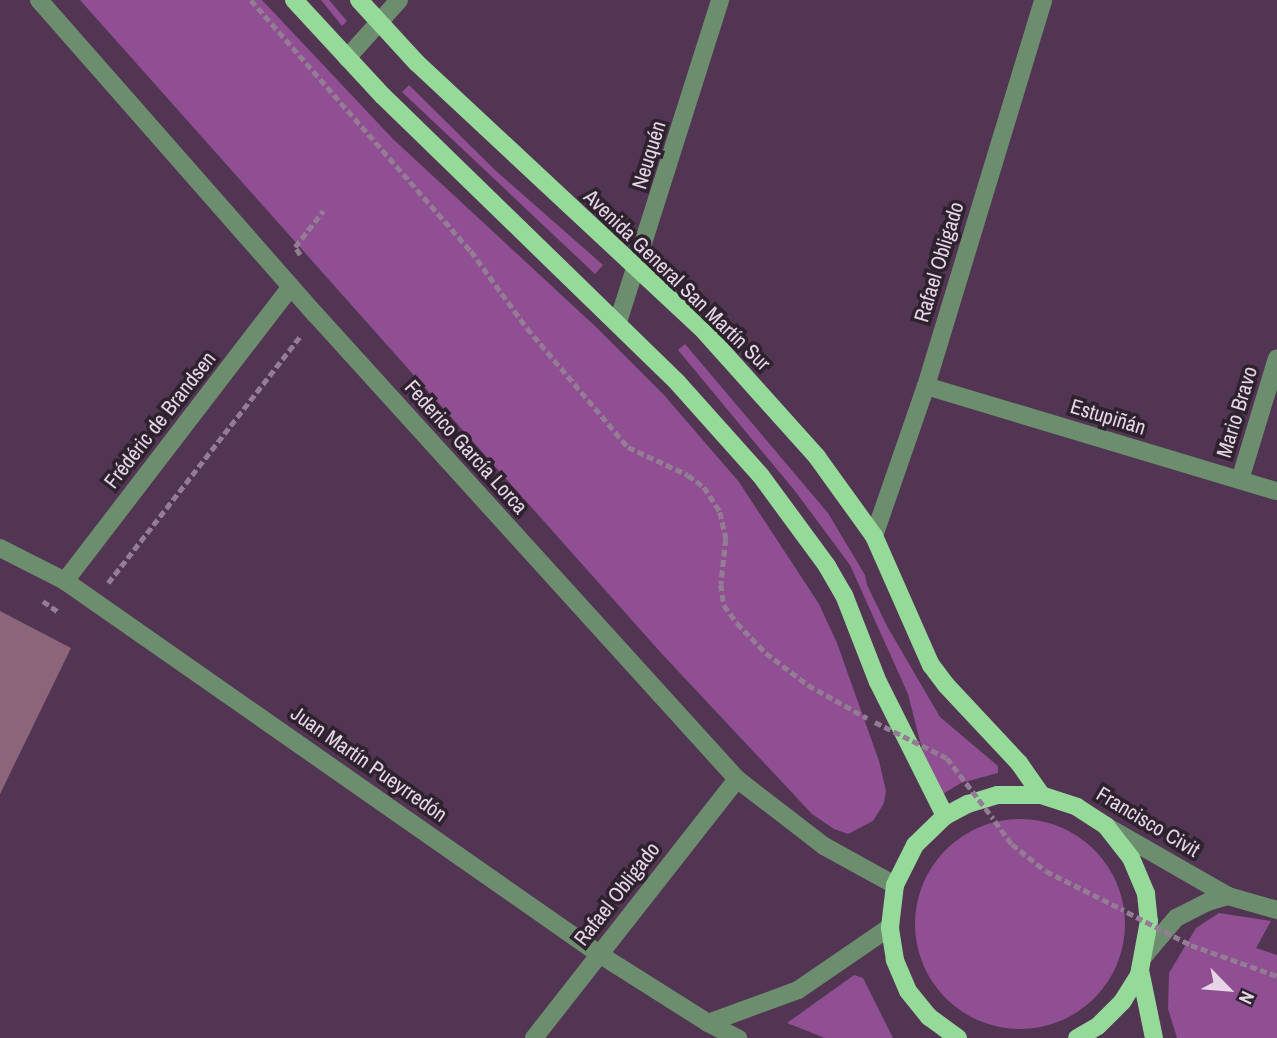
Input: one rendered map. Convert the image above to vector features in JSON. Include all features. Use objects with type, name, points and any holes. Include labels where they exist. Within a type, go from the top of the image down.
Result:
[{"type":"main road","points":[[294,0],[346,58],[677,382],[761,476],[827,566],[844,595],[878,682],[946,816]]},
{"type":"main road","name":"Avenida General San Martín Sur","points":[[359,0],[426,72],[705,332],[764,395],[817,457],[874,536],[932,665],[946,685],[1013,755],[1041,795]]},
{"type":"main road","name":"Francisco Civit","points":[[929,1017],[904,980],[895,960],[890,927],[895,885],[915,845],[946,816],[968,804],[998,795],[1041,795],[1077,807],[1106,826]]},
{"type":"main road","points":[[1077,1038],[1098,1026],[1123,1001],[1142,963],[1149,921],[1146,894],[1131,858],[1106,826]]},
{"type":"main road","points":[[1142,963],[1154,1038]]},
{"type":"main road","points":[[929,1017],[942,1038]]},
{"type":"main road","points":[[929,1017],[958,1038]]},
{"type":"street","name":"Federico García Lorca","points":[[39,0],[291,287],[737,779],[824,846],[895,885]]},
{"type":"street","points":[[346,58],[399,0]]},
{"type":"street","name":"Neuquén","points":[[618,322],[637,269],[720,0]]},
{"type":"street","name":"Rafael Obligado","points":[[874,536],[926,386],[1043,0]]},
{"type":"street","name":"Frédéric de Brandsen","points":[[65,581],[291,287]]},
{"type":"street","name":"Mario Bravo","points":[[1240,480],[1277,358]]},
{"type":"street","name":"Estupiñán","points":[[926,386],[1277,491]]},
{"type":"street","name":"Juan Martín Pueyrredón","points":[[0,548],[65,581],[523,898],[599,954],[708,1023],[738,1038]]},
{"type":"street","name":"Rafael Obligado","points":[[534,1038],[737,779]]},
{"type":"street","name":"Francisco Civit","points":[[1106,826],[1228,896],[1277,910]]},
{"type":"street","points":[[1142,963],[1176,919],[1208,902],[1228,896]]},
{"type":"street","points":[[708,1023],[798,990],[890,927]]},
{"type":"path","points":[[251,0],[471,251],[527,328],[628,446],[688,475],[704,487],[720,512],[726,539],[721,584],[724,605],[766,653],[808,685],[947,758],[1012,844],[1046,871],[1191,945],[1277,976]]},
{"type":"path","points":[[301,258],[295,247],[323,211]]},
{"type":"shaded area","points":[[80,0],[262,0],[393,139],[596,327],[664,395],[739,482],[819,604],[837,643],[879,761],[886,791],[884,803],[873,821],[848,834],[834,829],[812,814],[662,654]]},
{"type":"shaded area","points":[[321,0],[329,0],[347,21],[342,26]]},
{"type":"shaded area","points":[[409,85],[495,170],[603,265],[595,274],[402,92]]},
{"type":"shaded area","points":[[685,344],[828,513],[865,575],[867,585],[887,626],[940,717],[998,766],[998,773],[961,783],[938,797],[932,788],[908,694],[850,565],[795,491],[678,350]]},
{"type":"shaded area","points":[[1020,819],[1041,821],[1060,827],[1079,836],[1095,849],[1108,865],[1117,884],[1123,903],[1123,945],[1117,964],[1108,983],[1095,999],[1079,1012],[1060,1021],[1041,1027],[1020,1029],[999,1027],[980,1021],[961,1012],[945,999],[932,983],[923,964],[917,945],[915,924],[917,903],[923,884],[932,865],[945,849],[961,836],[980,827],[999,821]]},
{"type":"shaded area","points":[[1219,913],[1271,921],[1256,948],[1277,955],[1277,1038],[1177,1038],[1168,1009],[1169,973],[1196,928]]},
{"type":"shaded area","points":[[854,975],[863,978],[893,1038],[825,1038],[787,1023]]},
{"type":"building","points":[[0,611],[71,648],[0,794]]}]
